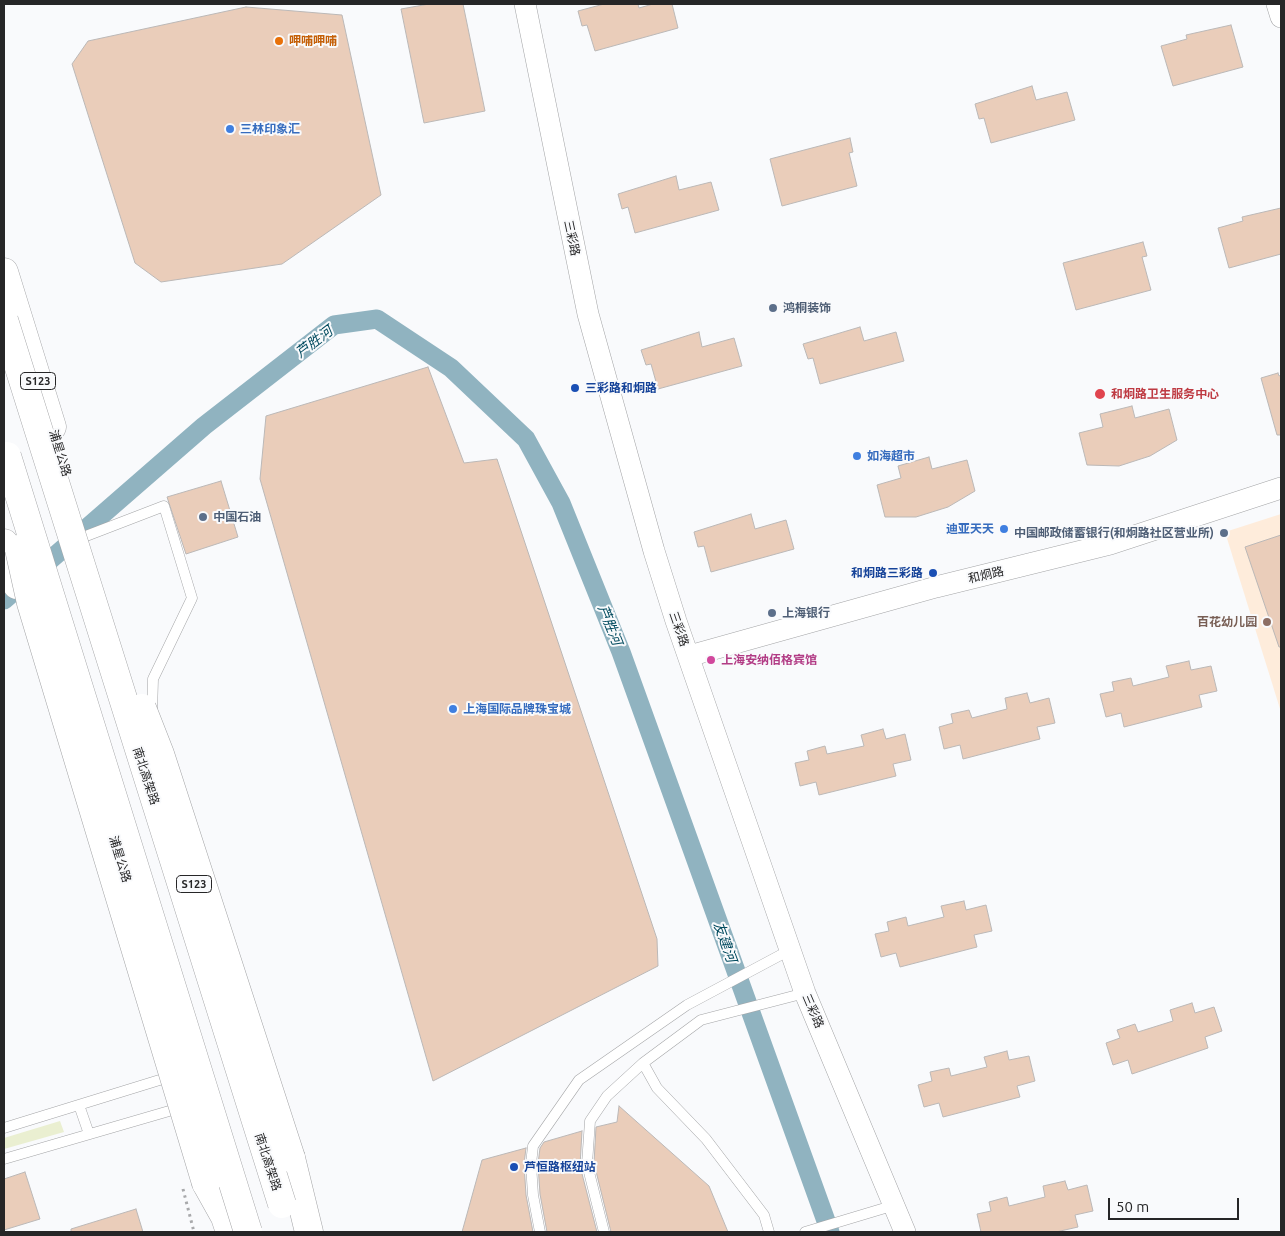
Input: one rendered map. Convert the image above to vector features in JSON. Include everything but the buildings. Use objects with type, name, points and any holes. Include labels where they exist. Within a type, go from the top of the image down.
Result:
[{"type":"main road","name":"浦星公路","points":[[4,272],[151,749],[304,1232]]},
{"type":"main road","name":"南北高架路","points":[[4,320],[290,1232]]},
{"type":"main road","points":[[5,451],[22,568],[32,603],[206,1183],[225,1217],[229,1232]]},
{"type":"main road","points":[[5,451],[248,1232]]},
{"type":"main road","name":"浦星公路","points":[[4,487],[9,543],[187,1073],[229,1232]]},
{"type":"main road","points":[[95,613],[143,711],[160,754],[292,1158],[309,1232]]},
{"type":"main road","name":"浦星公路","points":[[37,622],[166,1078],[198,1182],[229,1232]]},
{"type":"main road","name":"浦星公路","points":[[151,749],[178,791],[201,840],[302,1156],[314,1232]]},
{"type":"street","name":"三彩路","points":[[524,4],[588,314],[654,551],[805,993],[905,1232]]},
{"type":"street","points":[[1277,4],[1281,18]]},
{"type":"street","name":"和炯路","points":[[689,656],[936,587],[1110,544],[1281,488]]},
{"type":"lane","points":[[86,536],[164,506],[192,598],[153,679],[151,749]]},
{"type":"lane","points":[[540,1232],[533,1195],[531,1164],[533,1146],[579,1080],[687,1004],[790,950]]},
{"type":"lane","points":[[604,1232],[587,1164],[590,1121],[607,1096],[642,1063],[701,1020],[805,993]]},
{"type":"lane","points":[[642,1063],[657,1088],[706,1139],[764,1215],[769,1232]]},
{"type":"lane","points":[[4,1128],[166,1078]]},
{"type":"lane","points":[[79,1105],[88,1134]]},
{"type":"lane","points":[[4,1159],[176,1109]]},
{"type":"lane","points":[[806,1232],[895,1205]]},
{"type":"shaded area","name":"百花幼儿园","points":[[1281,514],[1281,712],[1225,532]]},
{"type":"green space","points":[[60,1121],[64,1132],[4,1149],[4,1138]]},
{"type":"waterway","name":"芦胜河","points":[[4,600],[204,426],[334,325],[377,319],[451,368],[526,439],[561,503],[621,652],[830,1232]]},
{"type":"place","name":"呷哺呷哺","points":[[279,41]]},
{"type":"place","name":"三林印象汇","points":[[230,129]]},
{"type":"place","name":"鸿桐装饰","points":[[773,308]]},
{"type":"place","name":"三彩路和炯路","points":[[575,388]]},
{"type":"place","name":"和炯路卫生服务中心","points":[[1100,394]]},
{"type":"place","name":"如海超市","points":[[857,456]]},
{"type":"place","name":"中国石油","points":[[203,517]]},
{"type":"place","name":"迪亚天天","points":[[1004,529]]},
{"type":"place","name":"中国邮政储蓄银行(和炯路社区营业所)","points":[[1224,533]]},
{"type":"place","name":"和炯路三彩路","points":[[933,573]]},
{"type":"place","name":"上海银行","points":[[772,613]]},
{"type":"place","name":"百花幼儿园","points":[[1267,622]]},
{"type":"place","name":"上海安纳佰格宾馆","points":[[711,660]]},
{"type":"place","name":"上海国际品牌珠宝城","points":[[453,709]]},
{"type":"place","name":"芦恒路枢纽站","points":[[514,1167]]},
{"type":"water label","name":"友建河","points":[[725,942]]}]
